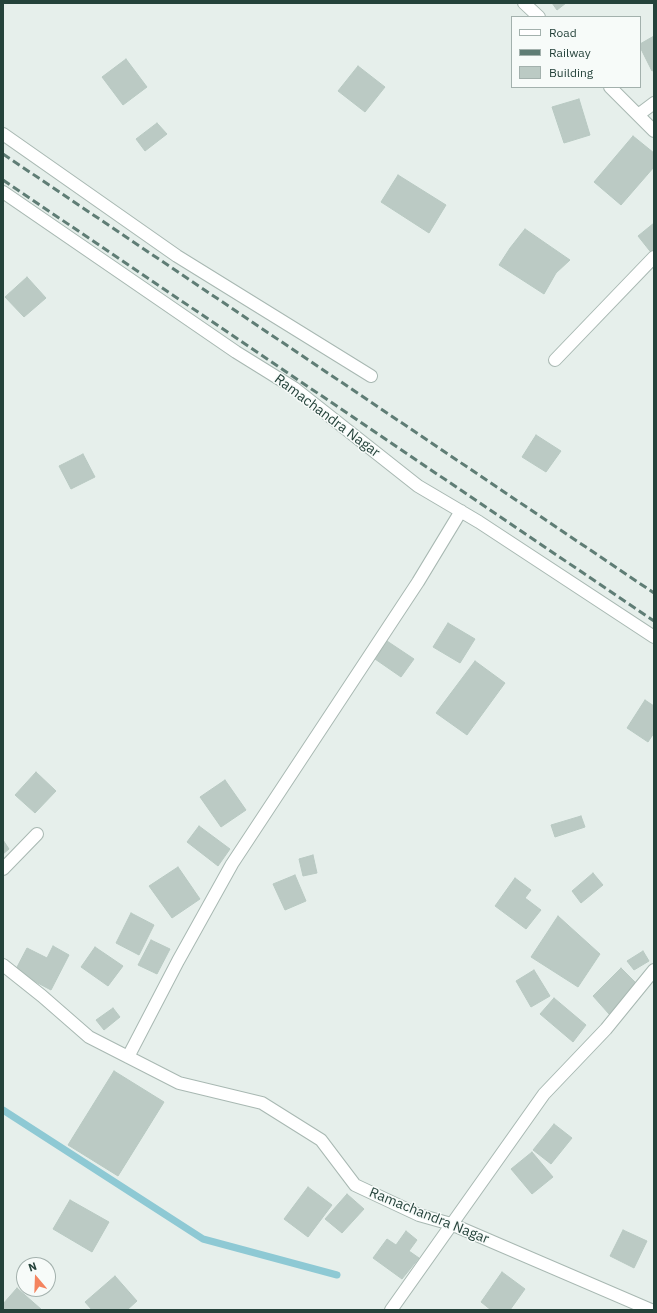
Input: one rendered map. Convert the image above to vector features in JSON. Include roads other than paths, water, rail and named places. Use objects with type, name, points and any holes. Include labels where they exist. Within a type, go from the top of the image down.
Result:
[{"type":"street","points":[[524,3],[538,16]]},
{"type":"street","points":[[611,88],[654,131]]},
{"type":"street","points":[[638,115],[654,103]]},
{"type":"street","points":[[3,134],[177,256],[371,376]]},
{"type":"street","name":"Ramachandra Nagar","points":[[3,192],[216,339],[294,388],[418,486],[461,511],[558,573],[654,637]]},
{"type":"street","points":[[555,360],[654,257]]},
{"type":"street","points":[[128,1058],[178,961],[232,864],[418,582],[461,511]]},
{"type":"street","points":[[3,869],[37,834]]},
{"type":"street","name":"Ramachandra Nagar","points":[[3,966],[42,996],[88,1037],[180,1083],[262,1103],[321,1140],[355,1185],[419,1215],[451,1224],[651,1310]]},
{"type":"street","points":[[391,1310],[544,1094],[606,1029],[654,970]]},
{"type":"waterway","points":[[3,1110],[203,1239],[337,1275]]},
{"type":"railway","points":[[3,154],[654,593]]},
{"type":"railway","points":[[3,180],[654,621]]}]
